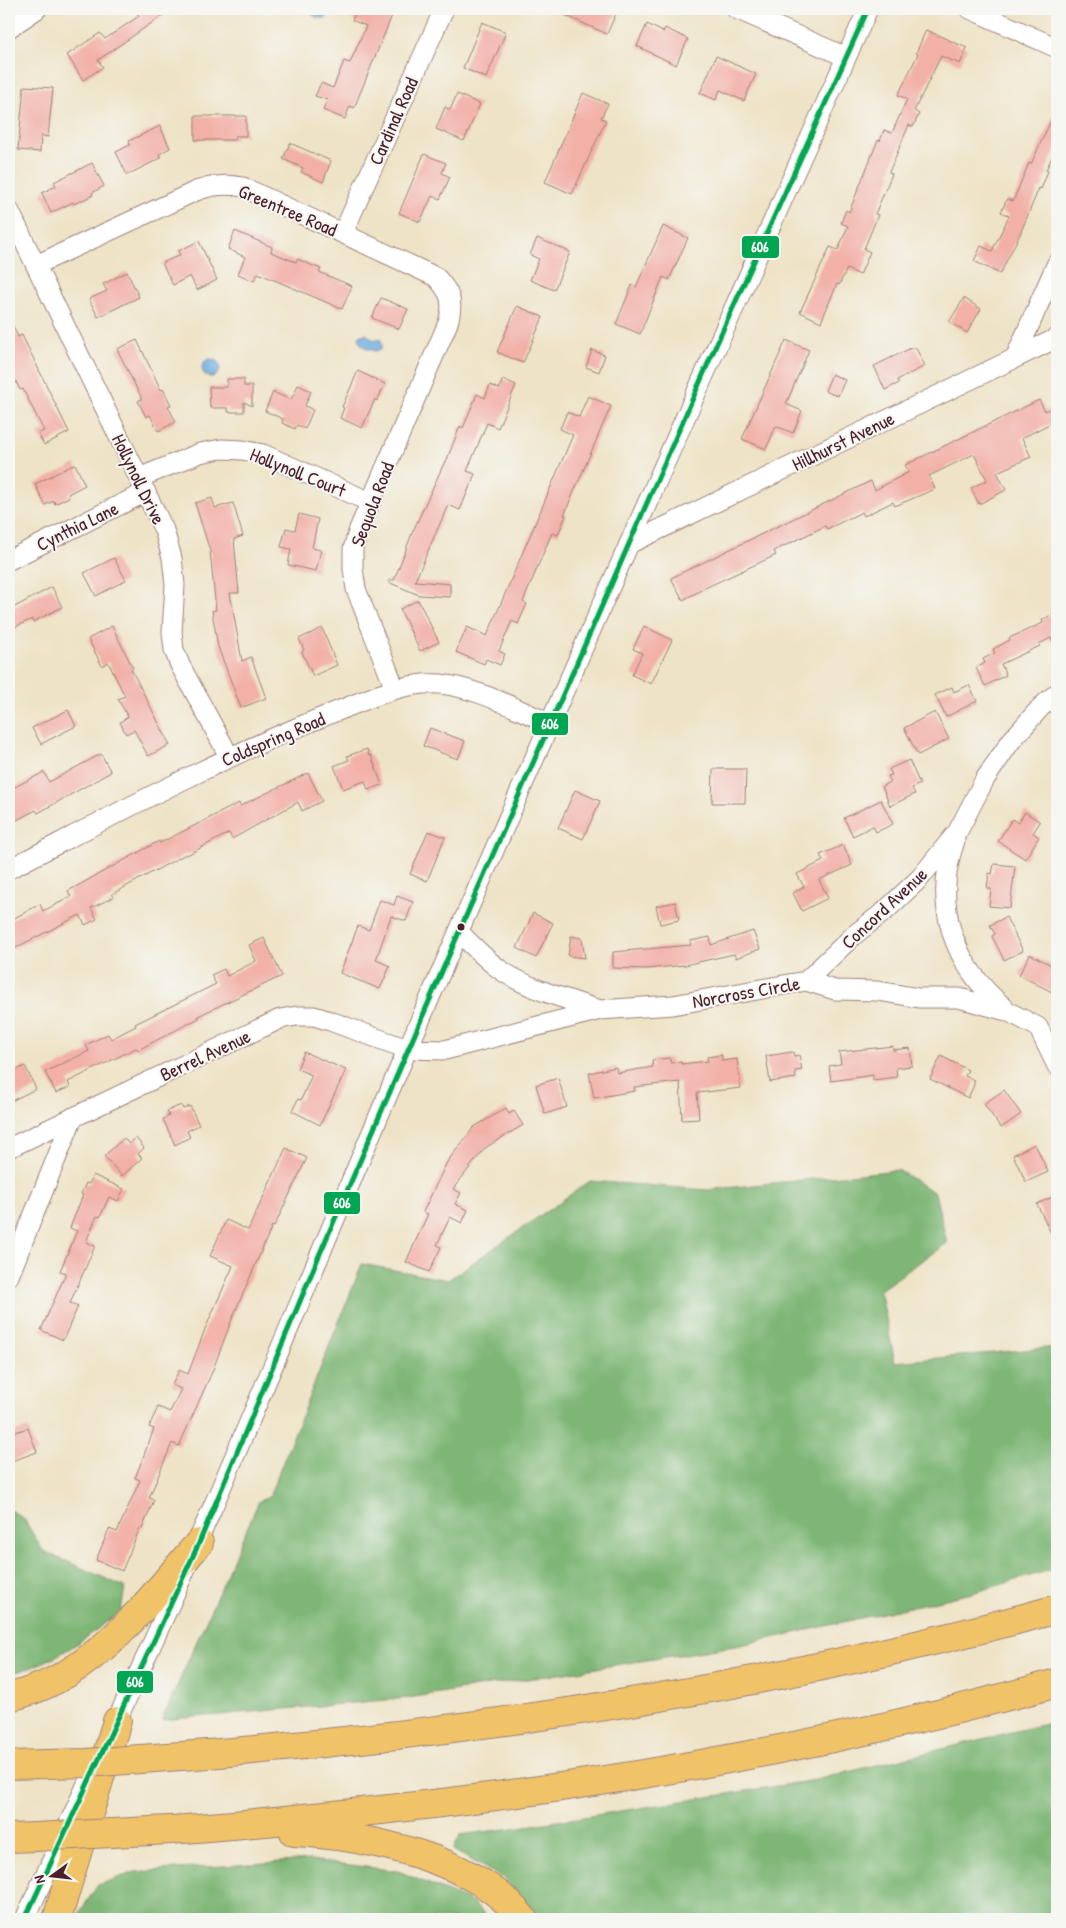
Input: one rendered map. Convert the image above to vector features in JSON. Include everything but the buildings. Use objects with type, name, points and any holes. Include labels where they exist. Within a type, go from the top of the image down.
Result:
[{"type":"highway","points":[[9,1697],[51,1683],[72,1672],[100,1652],[121,1632],[199,1542]]},
{"type":"highway","points":[[9,1765],[86,1762],[310,1746],[479,1726],[668,1697],[847,1662],[1057,1609]]},
{"type":"highway","points":[[9,1838],[231,1826],[508,1795],[757,1754],[865,1731],[1057,1683]]},
{"type":"highway","points":[[56,1919],[117,1721]]},
{"type":"highway","points":[[170,1830],[317,1834],[362,1840],[406,1851],[449,1866],[487,1885],[506,1899],[523,1919]]},
{"type":"street","points":[[9,28],[37,9]]},
{"type":"street","name":"Cardinal Road","points":[[342,233],[444,9]]},
{"type":"street","points":[[736,9],[846,57]]},
{"type":"street","points":[[25,1919],[199,1542],[407,1049],[629,544],[868,9]]},
{"type":"street","points":[[970,9],[1057,48]]},
{"type":"street","name":"Greentree Road","points":[[36,265],[210,186],[226,184],[243,187],[436,277],[445,287],[450,298],[452,310],[448,323]]},
{"type":"street","name":"Hollynoll Drive","points":[[9,210],[164,530],[172,558],[175,585],[172,632],[174,650],[180,666],[229,756]]},
{"type":"street","points":[[1015,358],[1057,263]]},
{"type":"street","name":"Sequola Road","points":[[395,689],[356,589],[353,550],[370,502],[448,323]]},
{"type":"street","name":"Hillhurst Avenue","points":[[629,544],[1057,338]]},
{"type":"street","name":"Hollynoll Court","points":[[143,485],[200,453],[222,449],[242,450],[263,454],[370,502]]},
{"type":"street","name":"Cynthia Lane","points":[[9,560],[143,485]]},
{"type":"street","name":"Coldspring Road","points":[[9,869],[229,756],[284,732],[395,689],[418,684],[440,684],[463,688],[550,723]]},
{"type":"street","name":"Concord Avenue","points":[[1008,1010],[988,994],[972,975],[959,953],[950,929],[946,906],[946,881],[950,856],[958,831],[985,779],[1011,741],[1057,693]]},
{"type":"street","name":"Concord Avenue","points":[[806,981],[854,935],[885,911],[920,878],[958,831]]},
{"type":"street","points":[[459,932],[502,971],[525,984],[600,1010]]},
{"type":"street","name":"Norcross Circle","points":[[407,1049],[445,1050],[600,1010],[673,1005],[806,981],[835,990],[878,991],[919,998],[959,998],[1008,1010],[1057,1040]]},
{"type":"street","name":"Berrel Avenue","points":[[9,1148],[280,1020],[314,1016],[407,1049]]},
{"type":"street","points":[[1038,1027],[1057,1066]]},
{"type":"street","points":[[9,1276],[73,1117]]},
{"type":"green space","points":[[898,1170],[935,1193],[947,1243],[880,1290],[895,1362],[1057,1347],[1057,1568],[972,1593],[741,1645],[408,1698],[162,1720],[259,1501],[269,1497],[362,1264],[448,1280],[590,1181],[707,1190]]},
{"type":"green space","points":[[9,1509],[24,1519],[43,1551],[125,1587],[121,1611],[69,1649],[41,1663],[9,1674]]},
{"type":"green space","points":[[1057,1721],[1057,1919],[542,1919],[501,1877],[453,1850],[460,1835],[815,1780]]},
{"type":"green space","points":[[310,1860],[398,1871],[470,1901],[490,1919],[77,1919],[98,1885],[135,1872]]},
{"type":"water","points":[[314,9],[328,9],[329,15],[326,18],[318,18],[311,14]]},
{"type":"water","points":[[366,334],[372,339],[381,340],[381,349],[375,351],[362,345],[359,338],[361,335]]},
{"type":"water","points":[[207,359],[215,359],[220,364],[218,375],[207,377],[202,372],[202,364]]},
{"type":"transit line","name":"606","points":[[25,1919],[199,1543],[318,1258],[459,932],[717,343],[868,9]]}]
